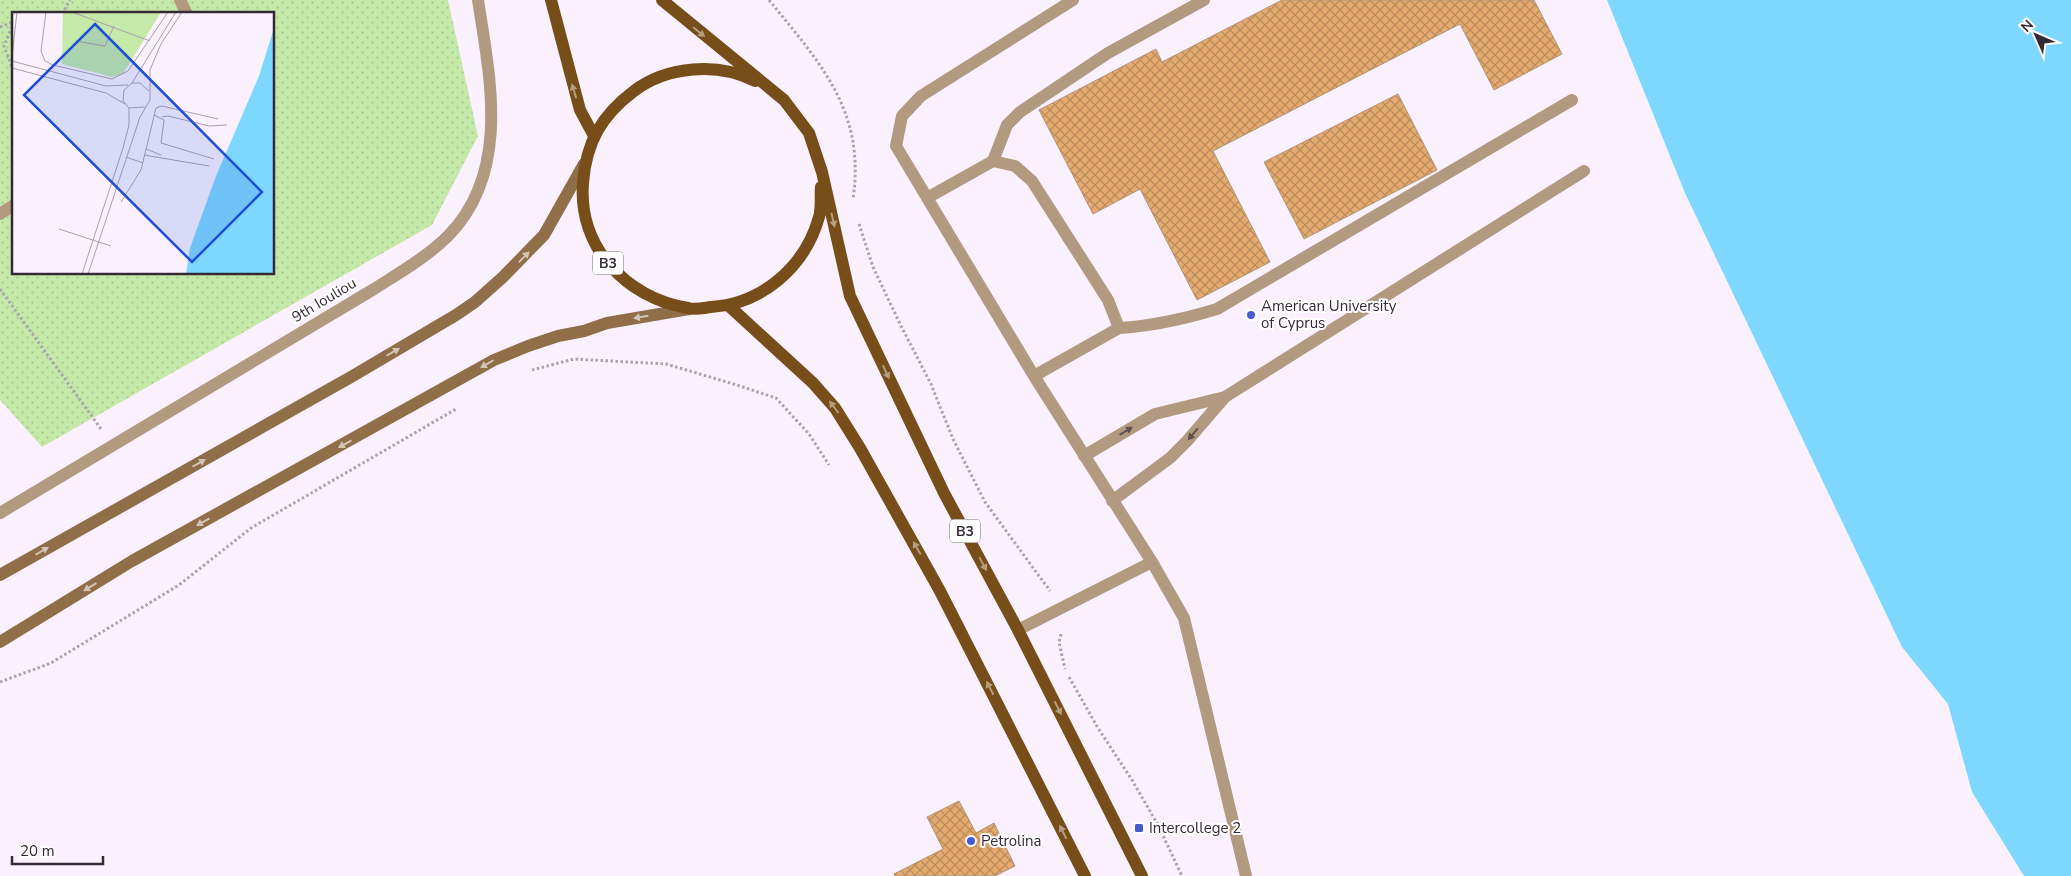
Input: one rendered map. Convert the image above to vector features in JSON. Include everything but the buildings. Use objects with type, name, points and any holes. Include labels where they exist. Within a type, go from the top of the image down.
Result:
[{"type":"main road","points":[[551,0],[580,110],[594,136]]},
{"type":"main road","name":"B3","points":[[662,0],[784,100],[809,133],[822,172],[850,296],[944,493],[1018,630],[1142,876]]},
{"type":"main road","name":"B3","points":[[784,100],[753,79],[718,69],[680,70],[645,82],[615,105],[594,136],[584,164],[582,196],[588,228],[602,257],[624,281],[651,298],[690,309],[729,306],[769,289],[801,257],[819,216],[822,172]]},
{"type":"main road","points":[[0,575],[456,315],[503,278],[544,235],[584,164]]},
{"type":"main road","points":[[729,306],[813,383],[835,408],[855,440],[940,591],[1085,876]]},
{"type":"main road","points":[[0,642],[132,561],[494,360],[558,336],[584,331],[607,323],[690,309]]},
{"type":"street","points":[[180,0],[186,12]]},
{"type":"street","name":"9th Iouliou","points":[[0,513],[374,289],[405,269],[448,235],[478,192],[490,142],[492,116],[491,87],[478,0]]},
{"type":"street","points":[[1073,0],[921,96],[902,116],[896,146],[1034,376],[1152,562],[1184,618],[1246,876]]},
{"type":"street","points":[[927,198],[993,161],[1006,125],[1020,112],[1108,53],[1204,0]]},
{"type":"street","points":[[1034,376],[1118,328],[1174,322],[1217,310],[1572,100]]},
{"type":"street","points":[[993,161],[1015,166],[1032,181],[1108,300],[1118,328]]},
{"type":"street","points":[[1112,501],[1170,458],[1187,442],[1225,397],[1584,171]]},
{"type":"street","points":[[0,214],[12,206]]},
{"type":"street","points":[[1084,456],[1154,414],[1225,397]]},
{"type":"street","points":[[1018,630],[1152,562]]},
{"type":"path","points":[[63,12],[70,0]]},
{"type":"path","points":[[769,0],[806,44],[831,81],[850,123],[856,174],[852,202]]},
{"type":"path","points":[[0,27],[12,23]]},
{"type":"path","points":[[12,27],[4,46],[12,67]]},
{"type":"path","points":[[857,218],[873,267],[900,326],[931,384],[953,439],[985,502],[1066,615],[1059,642],[1064,669],[1098,728],[1137,788],[1158,825],[1182,876]]},
{"type":"path","points":[[0,289],[113,446]]},
{"type":"path","points":[[531,371],[574,359],[666,364],[737,385],[776,398],[810,434],[829,465]]},
{"type":"path","points":[[0,682],[51,662],[179,585],[251,528],[463,405]]},
{"type":"green space","points":[[0,0],[448,0],[478,136],[432,225],[42,447],[0,400]]},
{"type":"water","points":[[1607,0],[2071,0],[2071,876],[2024,876],[1972,792],[1948,704],[1902,647],[1685,193]]},
{"type":"place","name":"American University of Cyprus","points":[[1251,315]]},
{"type":"place","name":"Intercollege 2","points":[[1139,828]]},
{"type":"place","name":"Petrolina","points":[[971,841]]}]
